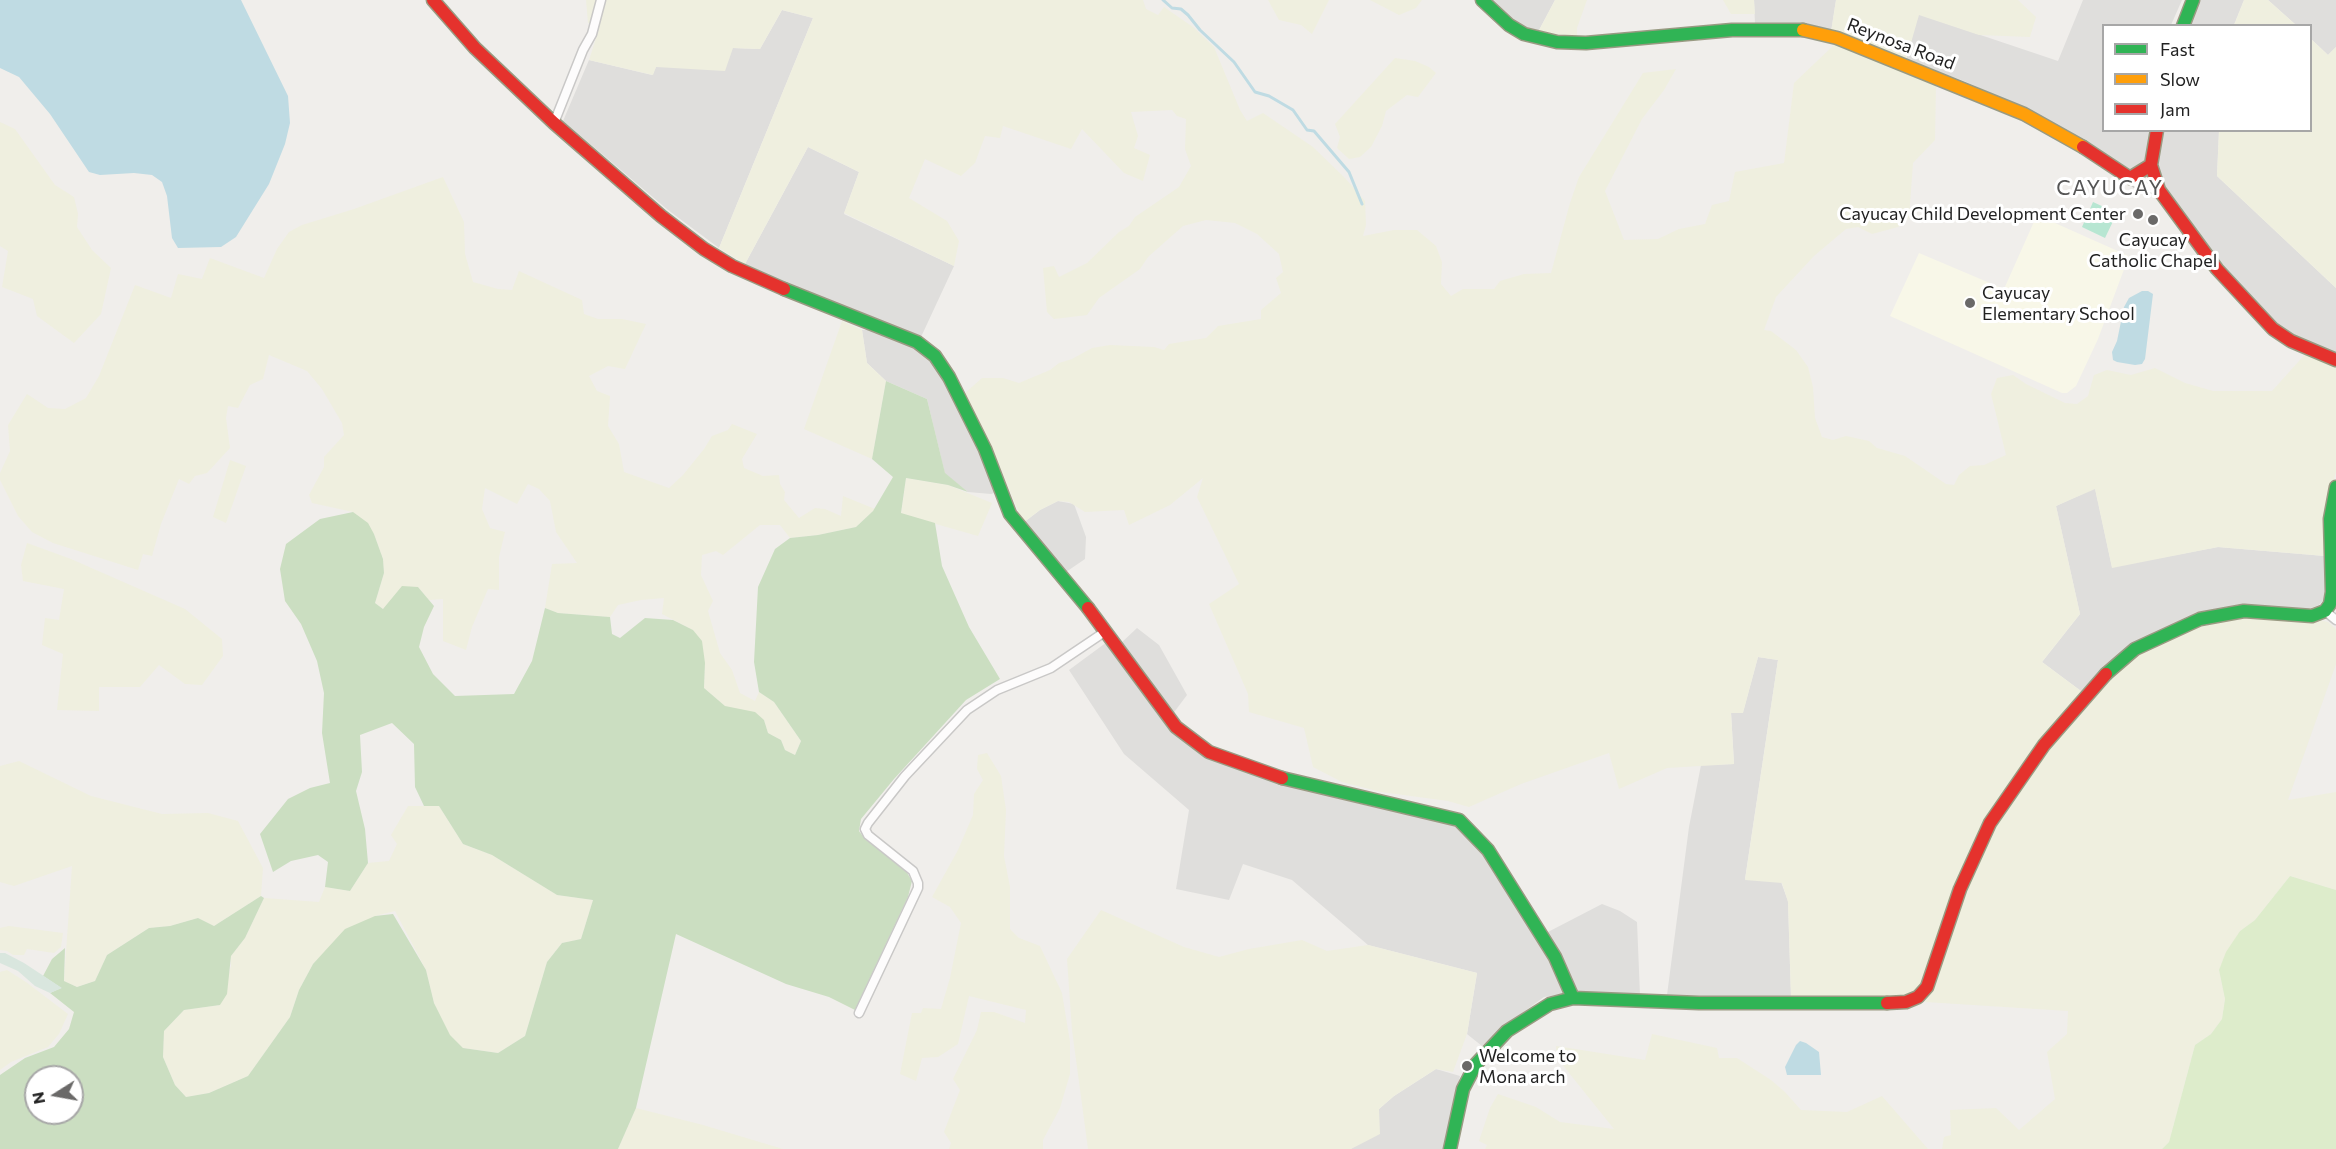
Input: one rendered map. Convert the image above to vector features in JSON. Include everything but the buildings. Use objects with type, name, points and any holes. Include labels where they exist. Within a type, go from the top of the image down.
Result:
[{"type":"street","points":[[433,0],[475,48],[554,123],[661,216],[714,255],[732,266],[841,313],[916,342],[936,356],[985,449],[1010,514],[1077,592],[1170,720],[1190,740],[1209,752],[1291,781],[1459,820],[1488,850],[1555,957],[1573,998]]},
{"type":"street","points":[[554,123],[583,50],[592,34],[601,0]]},
{"type":"street","name":"Reynosa Road","points":[[1482,0],[1509,25],[1524,34],[1557,42],[1587,42],[1732,30],[1787,29],[1825,34],[2024,114],[2069,138],[2130,178]]},
{"type":"street","points":[[2184,24],[2193,0]]},
{"type":"street","points":[[2157,132],[2151,165],[2160,190],[2217,269],[2273,329],[2291,341],[2336,360]]},
{"type":"street","points":[[2151,165],[2130,178],[2140,186],[2160,190]]},
{"type":"street","points":[[1450,1149],[1463,1089],[1476,1064],[1507,1031],[1550,1004],[1573,998],[1699,1003],[1874,1003],[1913,1000],[1927,987],[1960,889],[1990,822],[2044,745],[2118,662],[2135,649],[2200,619],[2215,615],[2244,611],[2312,616],[2325,611],[2330,604],[2332,592],[2330,519],[2336,487]]},
{"type":"street","points":[[2325,611],[2336,620]]},
{"type":"street","points":[[859,1013],[918,888],[913,871],[868,835],[866,826],[872,816],[905,776],[974,704],[1011,683],[1051,668],[1106,631]]},
{"type":"shaded area","points":[[1490,0],[1555,0],[1537,34],[1514,23]]},
{"type":"shaded area","points":[[1754,0],[1836,0],[1831,32],[1755,24]]},
{"type":"shaded area","points":[[2083,0],[2182,0],[2171,24],[2102,24],[2102,132],[2150,132],[2145,163],[2135,169],[2122,170],[2035,114],[2002,98],[1964,81],[1906,60],[1918,14],[2058,61]]},
{"type":"shaded area","points":[[2194,0],[2244,0],[2234,24],[2186,24]]},
{"type":"shaded area","points":[[2268,0],[2336,0],[2336,47],[2328,55],[2312,40],[2312,24],[2295,24]]},
{"type":"shaded area","points":[[782,10],[813,18],[719,248],[668,210],[563,121],[589,60],[652,75],[656,67],[677,67],[733,48],[760,49]]},
{"type":"shaded area","points":[[2160,132],[2219,132],[2217,176],[2336,288],[2336,354],[2281,330],[2241,292],[2158,184],[2155,154]]},
{"type":"shaded area","points":[[808,147],[859,172],[844,214],[954,266],[921,337],[833,304],[745,264]]},
{"type":"shaded area","points":[[2037,215],[2129,256],[2098,339],[2076,386],[2067,393],[2062,393],[1890,316],[1919,253],[2004,289]]},
{"type":"shaded area","points":[[862,330],[906,341],[932,357],[959,405],[998,492],[991,494],[968,492],[945,474],[927,399],[886,381],[867,363]]},
{"type":"shaded area","points":[[2095,488],[2112,567],[2218,547],[2325,556],[2326,597],[2319,605],[2306,610],[2237,605],[2212,610],[2119,655],[2081,691],[2042,662],[2080,614],[2056,506]]},
{"type":"shaded area","points":[[1058,501],[1074,504],[1086,537],[1085,559],[1066,572],[1023,523],[1040,510]]},
{"type":"shaded area","points":[[1137,628],[1159,645],[1187,695],[1172,715],[1120,644]]},
{"type":"shaded area","points":[[1107,642],[1172,732],[1206,756],[1288,786],[1373,807],[1443,819],[1458,827],[1483,851],[1546,952],[1565,994],[1544,997],[1482,1046],[1467,1034],[1477,973],[1368,945],[1292,880],[1243,864],[1229,900],[1176,889],[1189,810],[1124,754],[1069,670]]},
{"type":"shaded area","points":[[1758,657],[1778,660],[1745,879],[1781,882],[1788,901],[1791,997],[1725,998],[1667,995],[1689,827],[1701,765],[1734,764],[1731,712],[1743,712]]},
{"type":"shaded area","points":[[1602,904],[1620,911],[1637,922],[1640,995],[1576,993],[1546,933]]},
{"type":"shaded area","points":[[0,953],[5,953],[24,963],[62,988],[50,993],[35,986],[18,971],[0,963]]},
{"type":"shaded area","points":[[1436,1069],[1460,1076],[1443,1149],[1351,1149],[1379,1109],[1394,1096]]},
{"type":"green space","points":[[586,0],[1143,0],[1146,9],[1158,15],[1164,7],[1193,27],[1214,47],[1240,110],[1247,121],[1263,113],[1313,147],[1365,201],[1366,225],[1363,236],[1394,230],[1417,230],[1436,246],[1442,262],[1441,284],[1451,296],[1463,289],[1494,289],[1500,281],[1524,274],[1551,273],[1579,177],[1643,73],[1676,69],[1664,90],[1642,119],[1605,191],[1624,240],[1658,239],[1679,229],[1705,224],[1712,205],[1729,201],[1735,172],[1784,163],[1794,83],[1836,43],[1936,84],[1935,140],[1913,163],[1909,218],[1898,227],[1872,234],[1858,227],[1846,229],[1814,256],[1776,297],[1764,330],[1771,331],[1796,350],[1808,367],[1813,387],[1815,418],[1822,437],[1833,440],[1846,436],[1869,441],[1877,448],[1905,456],[1946,484],[1954,485],[1959,475],[1970,466],[1984,465],[2006,455],[1991,394],[1997,378],[2013,375],[2065,403],[2077,404],[2088,396],[2094,375],[2107,370],[2131,375],[2155,368],[2185,383],[2213,391],[2272,391],[2308,351],[2336,363],[2336,472],[2327,505],[2324,528],[2325,556],[2218,547],[2112,568],[2095,489],[2056,506],[2080,614],[2042,662],[2081,691],[1997,803],[1978,833],[1961,872],[1921,987],[1901,996],[1791,997],[1788,902],[1782,883],[1745,880],[1778,660],[1758,657],[1743,713],[1731,713],[1734,764],[1667,768],[1619,789],[1609,753],[1521,784],[1469,807],[1448,801],[1381,792],[1342,782],[1313,767],[1304,728],[1249,712],[1248,694],[1209,604],[1239,584],[1197,497],[1203,478],[1170,505],[1129,525],[1124,510],[1085,512],[1069,502],[1058,501],[1040,510],[1023,523],[999,465],[964,394],[982,378],[1003,378],[1019,383],[1092,348],[1110,345],[1154,347],[1164,350],[1169,344],[1206,338],[1218,326],[1261,319],[1261,310],[1281,293],[1276,278],[1283,272],[1279,254],[1257,234],[1235,223],[1206,220],[1183,226],[1148,257],[1140,269],[1099,298],[1087,315],[1054,319],[1047,312],[1043,268],[1054,266],[1059,277],[1087,263],[1119,232],[1129,226],[1135,217],[1179,187],[1191,166],[1185,149],[1186,119],[1177,116],[1172,110],[1131,112],[1138,136],[1134,148],[1150,155],[1143,181],[1124,173],[1082,129],[1071,149],[1003,126],[1000,138],[985,136],[975,163],[961,176],[925,159],[909,198],[947,221],[959,241],[954,266],[844,213],[859,172],[808,147],[745,264],[719,248],[813,18],[782,10],[760,49],[733,48],[725,71],[656,67],[653,75],[589,60],[599,29],[588,23]]},
{"type":"green space","points":[[1268,0],[1329,0],[1312,34],[1301,25],[1279,20]]},
{"type":"green space","points":[[1370,0],[1422,0],[1416,8],[1399,15]]},
{"type":"green space","points":[[1555,0],[1587,0],[1577,28],[1577,37],[1537,34]]},
{"type":"green space","points":[[1723,0],[1754,0],[1755,14],[1731,14]]},
{"type":"green space","points":[[1836,0],[2018,0],[2036,17],[2030,37],[1979,35],[1919,15],[1906,60],[1831,32]]},
{"type":"green space","points":[[2244,0],[2268,0],[2295,24],[2234,24]]},
{"type":"green space","points":[[2312,40],[2328,55],[2336,47],[2336,288],[2217,176],[2219,132],[2312,132]]},
{"type":"green space","points":[[1395,58],[1415,61],[1436,73],[1418,97],[1407,95],[1386,111],[1382,126],[1371,147],[1360,157],[1349,159],[1337,148],[1340,137],[1335,124]]},
{"type":"green space","points":[[0,122],[15,129],[55,185],[74,197],[78,214],[77,227],[92,250],[111,268],[101,314],[74,343],[37,316],[33,299],[2,287],[8,251],[0,246]]},
{"type":"green space","points":[[443,177],[464,222],[465,254],[473,282],[498,289],[512,290],[519,271],[582,300],[584,314],[598,319],[622,319],[646,324],[625,369],[608,366],[589,376],[597,391],[610,396],[608,426],[619,444],[624,472],[669,488],[683,475],[712,436],[728,430],[732,424],[757,434],[742,459],[744,468],[763,476],[779,475],[780,484],[785,492],[784,500],[799,518],[815,508],[825,509],[841,516],[843,496],[875,509],[856,527],[818,535],[790,538],[780,525],[760,525],[723,555],[716,551],[702,555],[701,575],[713,601],[708,611],[720,653],[732,670],[740,693],[755,701],[759,692],[774,702],[801,741],[795,755],[785,750],[781,740],[768,733],[764,720],[727,708],[704,688],[705,663],[693,630],[662,614],[664,598],[618,605],[610,617],[558,613],[545,608],[552,564],[577,563],[556,532],[550,501],[539,489],[528,484],[517,504],[485,488],[482,509],[490,528],[505,532],[499,557],[499,590],[488,589],[472,627],[466,650],[443,641],[443,599],[429,600],[418,587],[383,609],[375,603],[384,573],[383,559],[374,534],[353,512],[312,503],[309,495],[324,467],[324,457],[344,435],[342,423],[322,389],[307,371],[269,355],[263,379],[250,385],[238,408],[228,406],[226,418],[230,448],[207,473],[195,476],[189,484],[179,479],[161,524],[152,556],[143,554],[138,570],[53,543],[32,532],[18,516],[0,480],[0,473],[10,451],[8,425],[27,394],[48,408],[65,409],[86,398],[99,376],[135,285],[171,298],[178,274],[202,279],[210,258],[264,278],[277,249],[289,232],[302,225]]},
{"type":"green space","points":[[2093,202],[2117,213],[2105,238],[2082,227]]},
{"type":"green space","points":[[842,321],[862,330],[867,363],[886,381],[872,459],[804,429]]},
{"type":"green space","points":[[886,381],[927,399],[945,473],[968,492],[948,485],[906,478],[901,513],[935,523],[942,566],[969,627],[1000,679],[966,700],[861,819],[859,831],[865,839],[906,871],[912,881],[908,897],[855,1010],[829,997],[786,984],[676,934],[636,1108],[618,1149],[0,1149],[0,1075],[25,1058],[54,1047],[69,1029],[74,1012],[50,993],[61,988],[43,976],[52,959],[65,948],[64,981],[77,987],[95,981],[107,955],[149,928],[170,926],[198,918],[214,926],[261,896],[264,898],[245,938],[231,956],[227,994],[220,1005],[184,1010],[164,1031],[163,1057],[175,1085],[186,1097],[209,1093],[248,1076],[290,1017],[299,990],[313,964],[345,929],[375,916],[393,914],[426,970],[434,1003],[450,1035],[463,1048],[498,1053],[525,1036],[547,962],[562,943],[581,939],[593,900],[557,895],[492,855],[463,844],[439,806],[424,806],[415,787],[414,744],[392,723],[360,735],[362,772],[356,791],[365,829],[368,863],[350,891],[325,887],[328,862],[318,855],[291,861],[273,872],[260,834],[288,799],[310,788],[330,783],[322,733],[324,693],[317,661],[301,624],[285,601],[280,569],[286,544],[320,519],[353,512],[368,523],[383,559],[384,573],[375,603],[383,609],[402,586],[418,587],[434,606],[424,627],[419,647],[433,674],[455,696],[514,694],[532,661],[545,608],[558,613],[610,617],[612,634],[620,638],[645,618],[673,620],[693,630],[702,641],[705,663],[704,688],[725,706],[755,712],[764,720],[768,733],[781,740],[785,750],[795,755],[801,741],[774,702],[759,692],[754,662],[758,587],[775,549],[790,538],[856,527],[873,511],[893,477],[872,459]]},
{"type":"green space","points":[[230,460],[246,466],[226,523],[213,517]]},
{"type":"green space","points":[[906,478],[948,485],[992,503],[978,536],[901,514]]},
{"type":"green space","points":[[27,543],[71,559],[185,609],[222,639],[223,656],[202,685],[185,684],[159,665],[140,687],[99,687],[99,711],[57,710],[63,654],[42,645],[45,618],[59,620],[64,589],[23,581],[21,565]]},
{"type":"green space","points":[[2200,617],[2306,617],[2328,622],[2336,629],[2336,664],[2288,800],[2336,792],[2336,890],[2290,876],[2255,920],[2240,931],[2219,970],[2225,999],[2222,1019],[2211,1034],[2195,1045],[2169,1142],[2162,1149],[1942,1149],[1944,1137],[1951,1135],[1950,1110],[1996,1108],[2019,1130],[2055,1099],[2047,1052],[2067,1034],[2068,1011],[1925,1002],[1938,950],[1979,835],[2103,675]]},
{"type":"green space","points":[[987,753],[1001,776],[1006,810],[1004,856],[1010,887],[1010,929],[1019,938],[1040,946],[1062,993],[1070,1042],[1070,1074],[1060,1108],[1043,1140],[1043,1149],[949,1149],[951,1143],[944,1132],[960,1090],[953,1079],[977,1030],[981,1012],[994,1012],[1025,1023],[1026,1010],[969,996],[958,1044],[938,1057],[922,1058],[916,1081],[900,1074],[912,1013],[921,1013],[923,1008],[941,1009],[950,978],[961,923],[950,907],[932,897],[958,850],[973,815],[974,794],[983,780],[977,769],[978,755]]},
{"type":"green space","points":[[19,761],[91,796],[162,814],[208,813],[238,821],[263,868],[261,896],[214,926],[198,918],[170,926],[149,928],[107,955],[95,981],[77,987],[64,981],[72,866],[14,886],[0,882],[0,766]]},
{"type":"green space","points":[[408,806],[439,806],[463,844],[492,855],[557,895],[593,900],[581,939],[562,943],[547,962],[525,1036],[498,1053],[463,1048],[450,1036],[434,1003],[426,970],[395,911],[375,916],[328,949],[313,964],[299,990],[290,1017],[248,1076],[209,1093],[186,1097],[175,1085],[163,1057],[164,1031],[184,1010],[220,1005],[231,966],[231,956],[245,938],[264,898],[319,902],[325,887],[350,891],[368,863],[389,861],[397,844],[391,835]]},
{"type":"green space","points":[[2290,876],[2336,890],[2336,1149],[2162,1149],[2169,1142],[2195,1045],[2211,1034],[2222,1019],[2225,999],[2219,970],[2226,952],[2240,931],[2255,920]]},
{"type":"green space","points":[[1101,910],[1184,947],[1219,957],[1249,949],[1302,940],[1327,951],[1368,945],[1477,973],[1467,1034],[1453,1072],[1436,1069],[1394,1096],[1379,1109],[1380,1134],[1351,1149],[1088,1149],[1072,1030],[1067,959]]},
{"type":"green space","points":[[9,926],[63,933],[61,947],[54,953],[27,949],[24,955],[13,955],[0,950],[0,928]]},
{"type":"green space","points":[[7,970],[68,1014],[59,1034],[48,1047],[11,1062],[0,1070],[0,972]]},
{"type":"green space","points":[[1652,1034],[1717,1048],[1719,1058],[1737,1058],[1771,1080],[1801,1110],[1847,1112],[1882,1096],[1928,1149],[1485,1149],[1487,1145],[1479,1141],[1490,1108],[1498,1094],[1536,1107],[1560,1122],[1614,1129],[1557,1058],[1556,1046],[1645,1060]]},
{"type":"green space","points":[[636,1108],[703,1125],[783,1149],[618,1149]]},
{"type":"water","points":[[0,0],[241,0],[288,96],[290,123],[285,144],[269,184],[236,237],[221,247],[178,248],[172,238],[167,196],[162,182],[152,175],[134,173],[100,175],[89,172],[50,114],[19,77],[0,68]]},
{"type":"water","points":[[2142,291],[2153,294],[2145,359],[2142,364],[2135,365],[2117,362],[2113,360],[2112,352],[2117,341],[2124,307],[2129,298]]},
{"type":"water","points":[[1800,1041],[1819,1052],[1821,1075],[1787,1075],[1785,1067]]},
{"type":"waterway","points":[[1163,0],[1172,8],[1181,9],[1188,15],[1200,30],[1234,62],[1255,92],[1269,96],[1293,110],[1307,130],[1314,131],[1349,172],[1362,204]]},
{"type":"traffic: fast","points":[[1482,0],[1509,25],[1524,34],[1557,42],[1586,43],[1732,30],[1803,30]]},
{"type":"traffic: fast","points":[[2184,24],[2193,0]]},
{"type":"traffic: fast","points":[[784,289],[917,342],[935,356],[949,377],[985,449],[1010,514],[1088,608]]},
{"type":"traffic: fast","points":[[2106,674],[2135,649],[2200,619],[2244,611],[2312,616],[2325,611],[2330,604],[2332,592],[2330,519],[2336,487]]},
{"type":"traffic: fast","points":[[1282,778],[1459,820],[1488,850],[1555,957],[1573,998]]},
{"type":"traffic: fast","points":[[1450,1149],[1463,1089],[1476,1064],[1507,1031],[1550,1004],[1573,998],[1699,1003],[1887,1003]]},
{"type":"traffic: slow","points":[[1803,30],[1837,38],[2024,114],[2083,147]]},
{"type":"traffic: jam","points":[[433,0],[475,48],[554,123],[661,216],[704,249],[732,266],[784,289]]},
{"type":"traffic: jam","points":[[2157,132],[2151,165],[2159,190],[2217,269],[2273,329],[2291,341],[2336,360]]},
{"type":"traffic: jam","points":[[2083,147],[2130,178],[2151,165]]},
{"type":"traffic: jam","points":[[1088,608],[1176,727],[1209,752],[1282,778]]},
{"type":"traffic: jam","points":[[1887,1003],[1906,1002],[1918,997],[1927,987],[1960,889],[1990,823],[2044,745],[2106,674]]},
{"type":"place","name":"Cayucay Child Development Center","points":[[2138,214]]},
{"type":"place","name":"Cayucay Catholic Chapel","points":[[2153,220]]},
{"type":"place","name":"Cayucay Elementary School","points":[[1970,303]]},
{"type":"place","name":"Welcome to Mona arch","points":[[1467,1066]]},
{"type":"district","name":"CAYUCAY","points":[[2110,188]]}]
